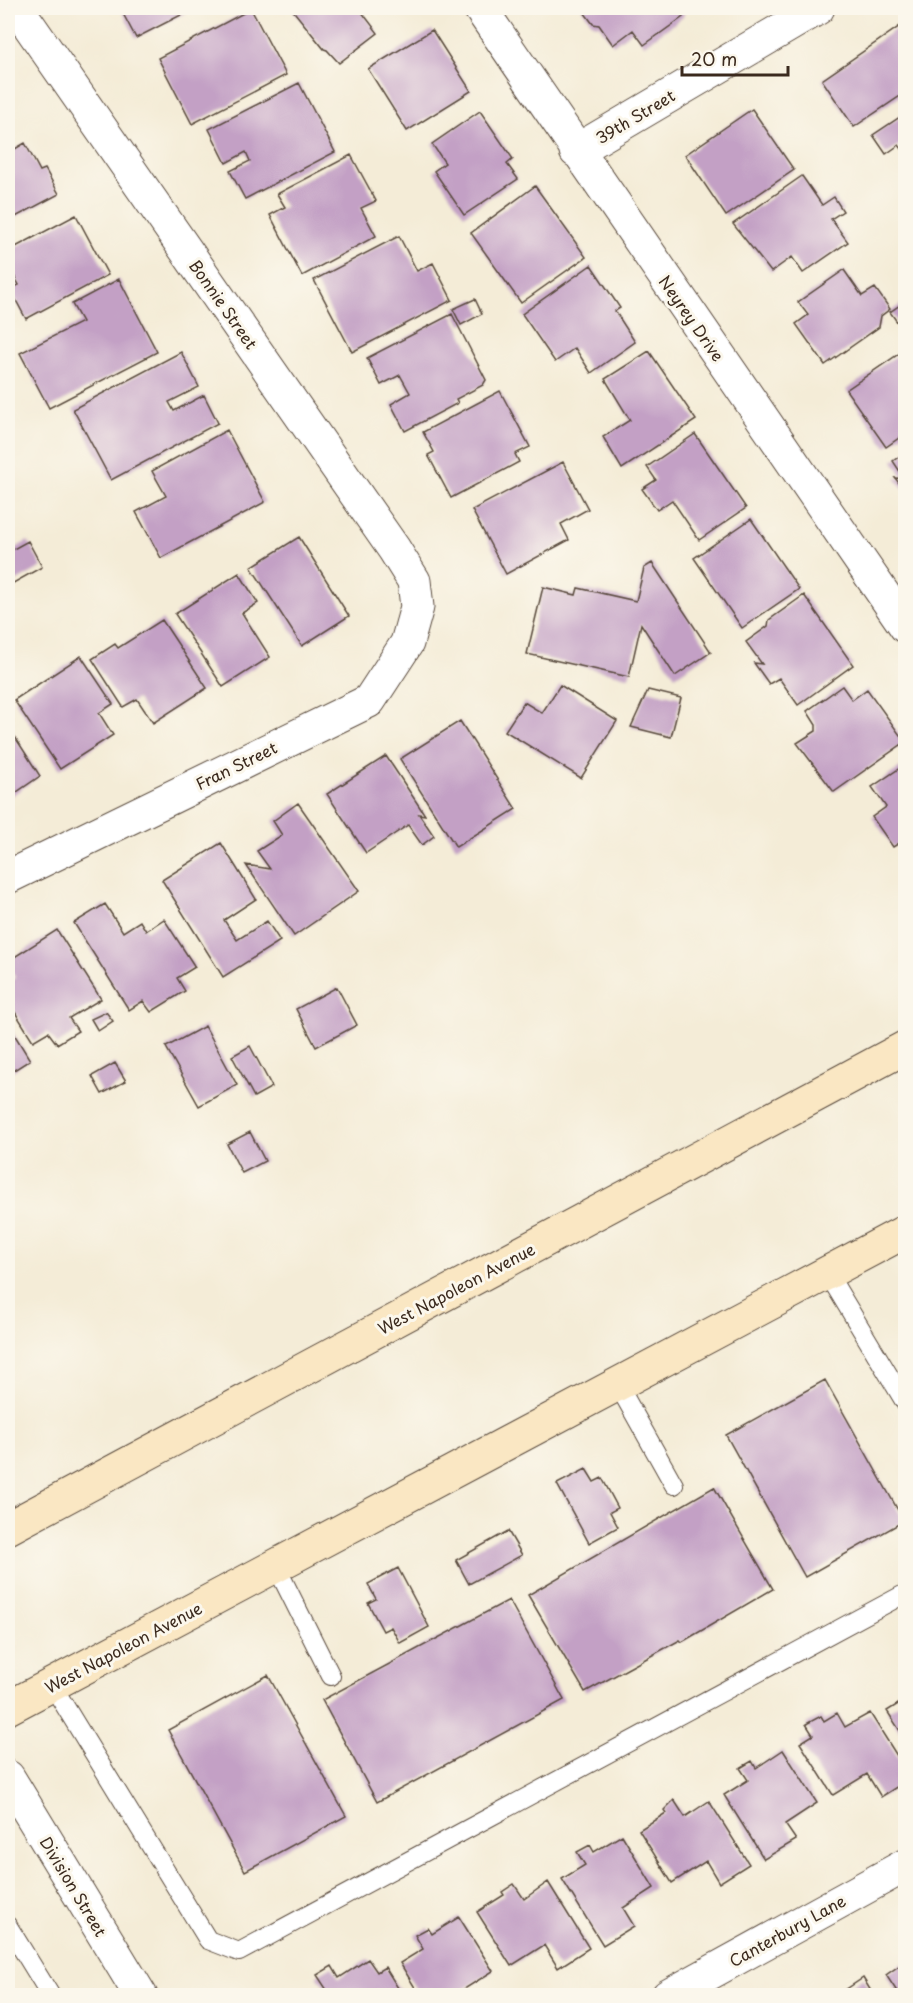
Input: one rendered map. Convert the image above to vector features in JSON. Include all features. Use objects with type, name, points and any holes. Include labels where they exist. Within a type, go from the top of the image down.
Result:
[{"type":"main road","name":"West Napoleon Avenue","points":[[8,1528],[906,1047]]},
{"type":"main road","name":"West Napoleon Avenue","points":[[8,1708],[906,1231]]},
{"type":"street","name":"Bonnie Street","points":[[17,8],[394,549],[414,580],[417,607]]},
{"type":"street","name":"Neyrey Drive","points":[[480,8],[576,151],[906,627]]},
{"type":"street","name":"39th Street","points":[[576,151],[818,8]]},
{"type":"street","name":"Fran Street","points":[[8,877],[369,701],[407,644],[417,607]]},
{"type":"street","name":"Division Street","points":[[8,1777],[141,1995]]},
{"type":"street","name":"Canterbury Lane","points":[[669,1995],[906,1865]]},
{"type":"lane","points":[[828,1274],[906,1404]]},
{"type":"lane","points":[[618,1385],[674,1485]]},
{"type":"lane","points":[[276,1566],[331,1676]]},
{"type":"lane","points":[[52,1684],[208,1940],[238,1953],[906,1593]]},
{"type":"lane","points":[[8,1926],[51,1995]]},
{"type":"building","points":[[120,8],[182,8],[185,13],[136,38]]},
{"type":"building","points":[[291,8],[366,8],[361,11],[378,33],[339,63],[324,49]]},
{"type":"building","points":[[581,8],[685,8],[683,17],[644,45],[633,30],[613,45],[599,25],[593,24]]},
{"type":"building","points":[[251,9],[286,75],[192,124],[158,58]]},
{"type":"building","points":[[906,22],[906,92],[854,127],[822,80]]},
{"type":"building","points":[[432,30],[471,91],[407,131],[368,69]]},
{"type":"building","points":[[299,83],[335,152],[245,199],[230,171],[250,161],[246,152],[226,163],[209,129]]},
{"type":"building","points":[[752,109],[794,170],[726,216],[685,155]]},
{"type":"building","points":[[480,111],[513,159],[507,164],[518,179],[464,215],[434,171],[445,163],[432,144]]},
{"type":"building","points":[[906,113],[906,154],[899,145],[886,154],[873,135]]},
{"type":"building","points":[[25,143],[40,171],[45,169],[59,194],[8,221],[8,153]]},
{"type":"building","points":[[351,155],[376,201],[361,208],[376,236],[302,276],[270,215],[285,207],[277,194]]},
{"type":"building","points":[[802,176],[822,205],[834,197],[843,211],[831,219],[848,242],[803,273],[792,257],[771,272],[733,224]]},
{"type":"building","points":[[535,186],[586,257],[521,303],[471,233]]},
{"type":"building","points":[[76,215],[108,275],[26,319],[10,289],[19,285],[8,264],[8,251]]},
{"type":"building","points":[[399,236],[417,271],[433,263],[452,300],[352,352],[314,280]]},
{"type":"building","points":[[591,265],[620,308],[615,311],[635,342],[591,373],[575,348],[555,362],[522,314]]},
{"type":"building","points":[[844,270],[862,296],[875,288],[890,309],[881,316],[879,327],[825,365],[796,324],[808,315],[798,302]]},
{"type":"building","points":[[119,279],[157,352],[49,408],[20,353],[82,322],[72,304]]},
{"type":"building","points":[[475,299],[482,314],[461,325],[453,309]]},
{"type":"building","points":[[906,301],[906,323],[900,326],[890,312]]},
{"type":"building","points":[[452,314],[486,380],[483,385],[456,399],[458,403],[405,431],[391,404],[410,393],[400,375],[381,385],[367,358]]},
{"type":"building","points":[[906,349],[906,433],[886,447],[846,390]]},
{"type":"building","points":[[649,351],[696,420],[622,469],[603,437],[630,420],[605,379]]},
{"type":"building","points":[[181,352],[199,387],[169,402],[174,411],[204,395],[218,423],[111,480],[73,409]]},
{"type":"building","points":[[500,391],[530,447],[515,454],[519,462],[451,498],[428,455],[434,452],[423,432]]},
{"type":"building","points":[[227,430],[265,502],[161,558],[136,512],[166,496],[152,471]]},
{"type":"building","points":[[695,434],[746,508],[699,540],[672,500],[657,510],[642,489],[656,480],[647,467]]},
{"type":"building","points":[[906,452],[906,492],[895,478],[905,479],[893,461]]},
{"type":"building","points":[[563,462],[588,509],[561,524],[569,540],[506,574],[472,510]]},
{"type":"building","points":[[751,519],[799,589],[742,628],[694,558]]},
{"type":"building","points":[[299,537],[349,616],[302,646],[251,567]]},
{"type":"building","points":[[28,541],[42,567],[8,586],[8,552]]},
{"type":"building","points":[[652,563],[711,652],[675,676],[641,624],[629,677],[527,654],[543,587],[576,595],[578,588],[636,601],[644,568]]},
{"type":"building","points":[[239,573],[258,603],[242,613],[270,657],[223,687],[175,614]]},
{"type":"building","points":[[804,595],[853,665],[798,705],[779,678],[769,684],[754,663],[762,664],[746,642],[768,626],[769,620]]},
{"type":"building","points":[[162,620],[207,688],[153,723],[137,699],[123,707],[92,659],[115,644],[118,648]]},
{"type":"building","points":[[81,656],[113,704],[99,713],[113,735],[60,769],[14,700]]},
{"type":"building","points":[[560,685],[617,721],[581,778],[505,731],[524,702],[542,713]]},
{"type":"building","points":[[842,686],[852,700],[867,689],[905,742],[834,792],[797,743],[816,731],[816,725],[807,711]]},
{"type":"building","points":[[648,690],[681,698],[671,737],[631,727]]},
{"type":"building","points":[[460,721],[516,809],[456,847],[400,759]]},
{"type":"building","points":[[8,726],[40,776],[8,798]]},
{"type":"building","points":[[386,756],[425,815],[419,814],[434,836],[422,845],[408,825],[366,853],[327,794]]},
{"type":"building","points":[[906,764],[906,839],[893,847],[872,817],[886,807],[872,787]]},
{"type":"building","points":[[298,803],[359,891],[294,936],[246,865],[270,869],[257,851],[282,835],[273,821]]},
{"type":"building","points":[[221,843],[256,899],[224,920],[237,940],[267,921],[280,941],[223,977],[162,880]]},
{"type":"building","points":[[105,904],[123,932],[140,921],[146,931],[164,919],[195,967],[177,978],[185,991],[151,1012],[143,1001],[129,1010],[74,923]]},
{"type":"building","points":[[57,930],[101,999],[69,1018],[78,1031],[57,1044],[48,1032],[33,1041],[8,1001],[8,982],[15,978],[8,961]]},
{"type":"building","points":[[337,987],[357,1025],[316,1047],[296,1009]]},
{"type":"building","points":[[106,1012],[113,1021],[98,1031],[91,1019]]},
{"type":"building","points":[[8,1024],[30,1060],[8,1074]]},
{"type":"building","points":[[205,1026],[237,1085],[199,1106],[166,1047]]},
{"type":"building","points":[[250,1046],[272,1087],[254,1097],[232,1056]]},
{"type":"building","points":[[115,1063],[126,1081],[102,1094],[92,1076]]},
{"type":"building","points":[[250,1132],[265,1161],[242,1173],[227,1144]]},
{"type":"building","points":[[825,1380],[904,1521],[805,1577],[726,1435]]},
{"type":"building","points":[[586,1469],[594,1482],[602,1478],[618,1508],[610,1512],[618,1527],[589,1543],[557,1484]]},
{"type":"building","points":[[714,1487],[773,1589],[682,1642],[680,1640],[585,1692],[528,1595]]},
{"type":"building","points":[[508,1531],[522,1555],[469,1584],[456,1560]]},
{"type":"building","points":[[398,1568],[429,1627],[400,1643],[391,1627],[383,1631],[368,1603],[376,1599],[368,1584]]},
{"type":"building","points":[[509,1600],[564,1700],[377,1802],[322,1700]]},
{"type":"building","points":[[268,1675],[346,1816],[245,1871],[168,1730]]},
{"type":"building","points":[[906,1699],[906,1740],[887,1711]]},
{"type":"building","points":[[837,1713],[845,1727],[870,1713],[906,1770],[906,1781],[881,1797],[867,1774],[833,1795],[800,1743],[813,1735],[806,1724],[821,1716],[824,1721]]},
{"type":"building","points":[[783,1750],[817,1803],[785,1824],[796,1840],[764,1859],[724,1795],[748,1780],[740,1768],[752,1761],[756,1768]]},
{"type":"building","points":[[674,1800],[685,1817],[709,1801],[749,1864],[719,1883],[706,1861],[672,1883],[639,1830],[666,1813],[664,1810]]},
{"type":"building","points":[[622,1835],[654,1888],[623,1908],[634,1926],[603,1945],[562,1879],[585,1865],[577,1852],[590,1845],[594,1852]]},
{"type":"building","points":[[548,1882],[589,1948],[558,1968],[544,1945],[511,1966],[477,1912],[504,1895],[502,1892],[514,1884],[524,1899]]},
{"type":"building","points":[[459,1917],[493,1971],[461,1991],[463,1996],[420,1996],[400,1963],[423,1949],[415,1935],[428,1928],[432,1934]]},
{"type":"building","points":[[368,1959],[377,1972],[385,1967],[403,1996],[318,1996],[327,1990],[317,1975],[332,1966],[339,1978]]},
{"type":"building","points":[[906,1961],[906,1996],[900,1996],[886,1975]]},
{"type":"building","points":[[863,1978],[874,1996],[836,1996]]}]
